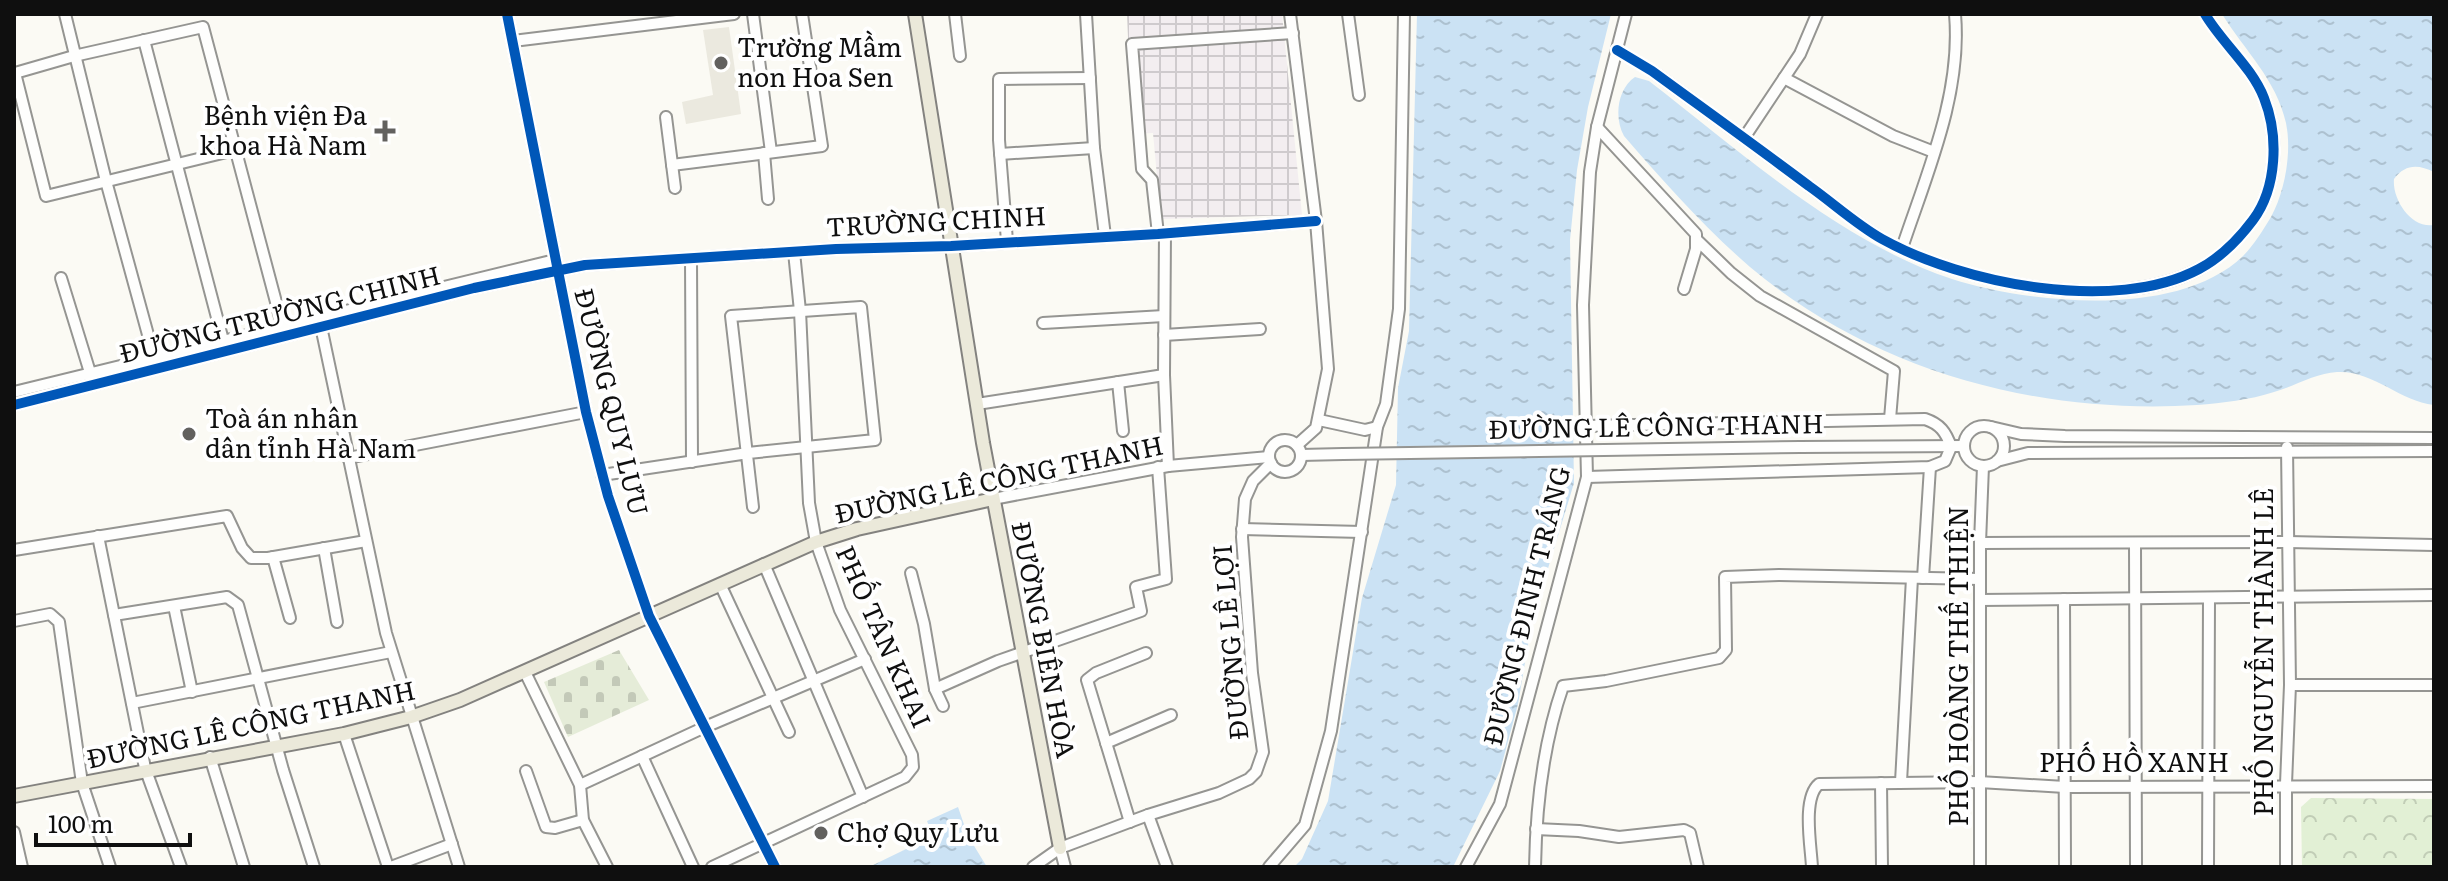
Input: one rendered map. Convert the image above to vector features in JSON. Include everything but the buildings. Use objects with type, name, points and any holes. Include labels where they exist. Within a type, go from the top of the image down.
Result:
[{"type":"main road","name":"ĐƯỜNG BIÊN HÒA","points":[[915,14],[993,499],[1060,848]]},
{"type":"main road","name":"ĐƯỜNG LÊ CÔNG THANH","points":[[14,796],[344,734],[411,717],[525,672],[816,542],[857,529],[993,499]]},
{"type":"street","points":[[65,14],[156,364]]},
{"type":"street","name":"ĐƯỜNG QUY LƯU","points":[[507,14],[586,412],[602,475],[649,616],[775,867]]},
{"type":"street","points":[[513,41],[734,14]]},
{"type":"street","points":[[753,14],[768,152],[768,199]]},
{"type":"street","points":[[672,165],[822,146],[802,14]]},
{"type":"street","points":[[955,14],[960,56]]},
{"type":"street","points":[[1086,14],[1094,148],[1105,236]]},
{"type":"street","points":[[1290,14],[1316,221],[1328,369],[1319,420],[1299,450],[1298,465],[1289,471],[1279,470],[1270,460],[1271,448],[1279,441],[1289,440],[1299,450]]},
{"type":"street","points":[[1348,14],[1359,95]]},
{"type":"street","points":[[1269,867],[1305,825],[1331,731],[1377,427],[1386,404],[1399,309],[1404,14]]},
{"type":"street","name":"ĐƯỜNG ĐINH TRÁNG","points":[[1466,867],[1500,804],[1587,477],[1583,305],[1590,172],[1597,127],[1626,14]]},
{"type":"street","points":[[1744,138],[1800,54],[1817,14]]},
{"type":"street","points":[[1902,248],[1934,152],[1955,64],[1955,14]]},
{"type":"street","points":[[1617,50],[1652,71],[1882,239],[1947,267],[2001,282],[2081,291],[2151,286],[2198,269],[2240,237],[2266,199],[2274,159],[2264,97],[2205,14]]},
{"type":"street","points":[[235,150],[46,196],[15,73],[74,56],[203,27],[284,332]]},
{"type":"street","points":[[935,689],[998,661],[1141,611],[1136,587],[1166,579],[1161,233],[1152,180],[1142,169],[1132,44],[1293,33]]},
{"type":"street","points":[[144,40],[224,346]]},
{"type":"street","points":[[1007,241],[1000,154],[999,79],[1090,78]]},
{"type":"street","points":[[1784,78],[1893,136],[1934,152]]},
{"type":"street","points":[[666,117],[675,188]]},
{"type":"street","points":[[1597,127],[1692,227],[1698,241],[1731,273],[1795,318],[1862,351],[1894,371],[1890,419]]},
{"type":"street","points":[[1000,154],[1094,148]]},
{"type":"street","name":"TRƯỜNG CHINH","points":[[556,265],[951,246],[1316,221]]},
{"type":"street","points":[[1684,289],[1698,241]]},
{"type":"street","name":"PHỐ TÂN KHAI","points":[[712,867],[905,777],[913,767],[912,755],[840,610],[816,542],[809,503],[800,311],[794,252]]},
{"type":"street","points":[[691,259],[692,462]]},
{"type":"street","name":"ĐƯỜNG TRƯỜNG CHINH","points":[[14,405],[224,346],[556,265]]},
{"type":"street","points":[[61,278],[94,385]]},
{"type":"street","points":[[602,475],[748,453],[875,440],[861,307],[731,316],[748,453],[753,507]]},
{"type":"street","points":[[1043,323],[1164,316]]},
{"type":"street","points":[[320,322],[391,652],[459,867]]},
{"type":"street","points":[[1164,335],[1260,329]]},
{"type":"street","name":"ĐƯỜNG TRƯỜNG CHINH","points":[[14,392],[90,373],[156,364]]},
{"type":"street","points":[[977,404],[1164,375]]},
{"type":"street","points":[[1118,382],[1123,431]]},
{"type":"street","points":[[348,458],[586,412]]},
{"type":"street","points":[[1584,426],[1925,419],[1938,424],[1948,436],[1951,447],[1945,461],[1930,467],[1587,477]]},
{"type":"street","points":[[1319,420],[1365,430],[1377,427]]},
{"type":"street","points":[[2434,438],[2051,435],[2021,434],[1984,426],[1972,430],[1964,446],[1968,458],[1983,466],[2028,453],[2434,451]]},
{"type":"street","points":[[1991,427],[2003,442],[2004,449],[1997,461]]},
{"type":"street","name":"PHỐ NGUYỄN THÀNH LÊ","points":[[2286,867],[2290,685],[2287,437]]},
{"type":"street","name":"ĐƯỜNG LÊ CÔNG THANH","points":[[1299,450],[1343,454],[1964,446]]},
{"type":"street","name":"ĐƯỜNG LÊ CÔNG THANH","points":[[993,499],[1163,466],[1270,460]]},
{"type":"street","name":"ĐƯỜNG LÊ LỢI","points":[[1033,867],[1060,848],[1235,786],[1249,779],[1260,763],[1263,752],[1252,673],[1242,529],[1245,499],[1253,481],[1270,460]]},
{"type":"street","name":"PHỐ HOÀNG THẾ THIỆN","points":[[1980,867],[1980,543],[1983,466]]},
{"type":"street","points":[[1901,782],[1930,467]]},
{"type":"street","points":[[14,550],[227,516],[242,548],[251,558],[366,541]]},
{"type":"street","points":[[1242,529],[1362,532]]},
{"type":"street","points":[[98,536],[146,770],[181,867]]},
{"type":"street","points":[[1980,543],[2434,545]]},
{"type":"street","points":[[2135,544],[2136,867]]},
{"type":"street","points":[[324,548],[337,622]]},
{"type":"street","points":[[273,557],[290,618]]},
{"type":"street","points":[[764,564],[863,797]]},
{"type":"street","points":[[911,573],[935,689],[943,706]]},
{"type":"street","points":[[1535,867],[1543,764],[1563,686],[1606,681],[1719,658],[1726,650],[1725,577],[1779,575],[1980,579]]},
{"type":"street","points":[[720,584],[789,732]]},
{"type":"street","points":[[1980,600],[2434,595]]},
{"type":"street","points":[[114,615],[227,597],[238,605],[314,867]]},
{"type":"street","points":[[2208,867],[2209,598]]},
{"type":"street","points":[[2064,599],[2065,867]]},
{"type":"street","points":[[174,606],[192,692]]},
{"type":"street","points":[[14,621],[50,614],[59,622],[82,783],[110,867]]},
{"type":"street","points":[[132,703],[391,652]]},
{"type":"street","points":[[1130,822],[1087,680],[1096,673],[1146,653]]},
{"type":"street","points":[[580,785],[705,727],[865,659]]},
{"type":"street","points":[[525,672],[580,785],[583,820],[607,867]]},
{"type":"street","points":[[2290,685],[2434,685]]},
{"type":"street","points":[[1106,743],[1171,715]]},
{"type":"street","points":[[344,734],[389,867],[452,844]]},
{"type":"street","points":[[642,756],[693,867]]},
{"type":"street","points":[[210,757],[244,867]]},
{"type":"street","points":[[526,771],[546,827],[555,828],[583,820]]},
{"type":"street","name":"PHỐ HỒ XANH","points":[[1812,867],[1809,801],[1816,786],[1979,782],[2065,787],[2286,784],[2434,786]]},
{"type":"street","points":[[1881,783],[1882,867]]},
{"type":"street","points":[[1148,815],[1167,867]]},
{"type":"street","points":[[1536,829],[1579,831],[1602,837],[1684,830],[1690,833],[1698,867]]},
{"type":"street","points":[[14,832],[22,864]]},
{"type":"street","points":[[1060,848],[1065,867]]},
{"type":"shaded area","points":[[1127,14],[1282,14],[1302,215],[1161,219],[1153,133],[1132,134]]},
{"type":"shaded area","points":[[729,27],[741,114],[686,124],[682,102],[713,95],[703,30]]},
{"type":"green space","points":[[619,650],[649,700],[568,737],[544,682]]},
{"type":"green space","points":[[2311,798],[2434,799],[2434,867],[2302,867],[2301,807]]},
{"type":"water","points":[[1417,14],[1611,14],[1588,107],[1577,170],[1570,240],[1574,483],[1532,621],[1518,704],[1500,771],[1453,867],[1294,867],[1302,859],[1328,801],[1362,598],[1396,485],[1398,388],[1409,331]]},
{"type":"water","points":[[2222,14],[2434,14],[2434,172],[2412,167],[2403,170],[2394,179],[2394,187],[2400,203],[2411,217],[2426,225],[2434,225],[2434,405],[2409,398],[2362,376],[2337,372],[2255,397],[2197,405],[2137,406],[2077,402],[2018,393],[1960,379],[1904,359],[1850,334],[1798,303],[1750,267],[1700,220],[1654,170],[1624,136],[1619,121],[1621,96],[1629,82],[1635,77],[1649,81],[1793,193],[1831,219],[1911,263],[1952,279],[2021,295],[2061,299],[2143,298],[2181,290],[2215,276],[2243,256],[2271,217],[2283,183],[2288,159],[2288,134],[2281,107],[2267,79]]},
{"type":"water","points":[[958,807],[968,836],[987,867],[869,867],[933,836],[927,821]]},
{"type":"cycle path","points":[[507,14],[586,412],[608,496],[649,616],[775,867]]},
{"type":"cycle path","points":[[1617,50],[1652,71],[1863,227],[1915,255],[1954,269],[2039,288],[2125,290],[2165,282],[2214,260],[2253,220],[2267,193],[2273,145],[2264,98],[2252,76],[2205,14]]},
{"type":"cycle path","points":[[14,405],[474,288],[585,265],[836,249],[1158,234],[1316,221]]},
{"type":"place","name":"Trường Mầm non Hoa Sen","points":[[721,63]]},
{"type":"place","name":"Bệnh viện Đa khoa Hà Nam","points":[[385,131]]},
{"type":"place","name":"Toà án nhân dân tỉnh Hà Nam","points":[[189,434]]},
{"type":"place","name":"Chợ Quy Lưu","points":[[821,833]]}]
